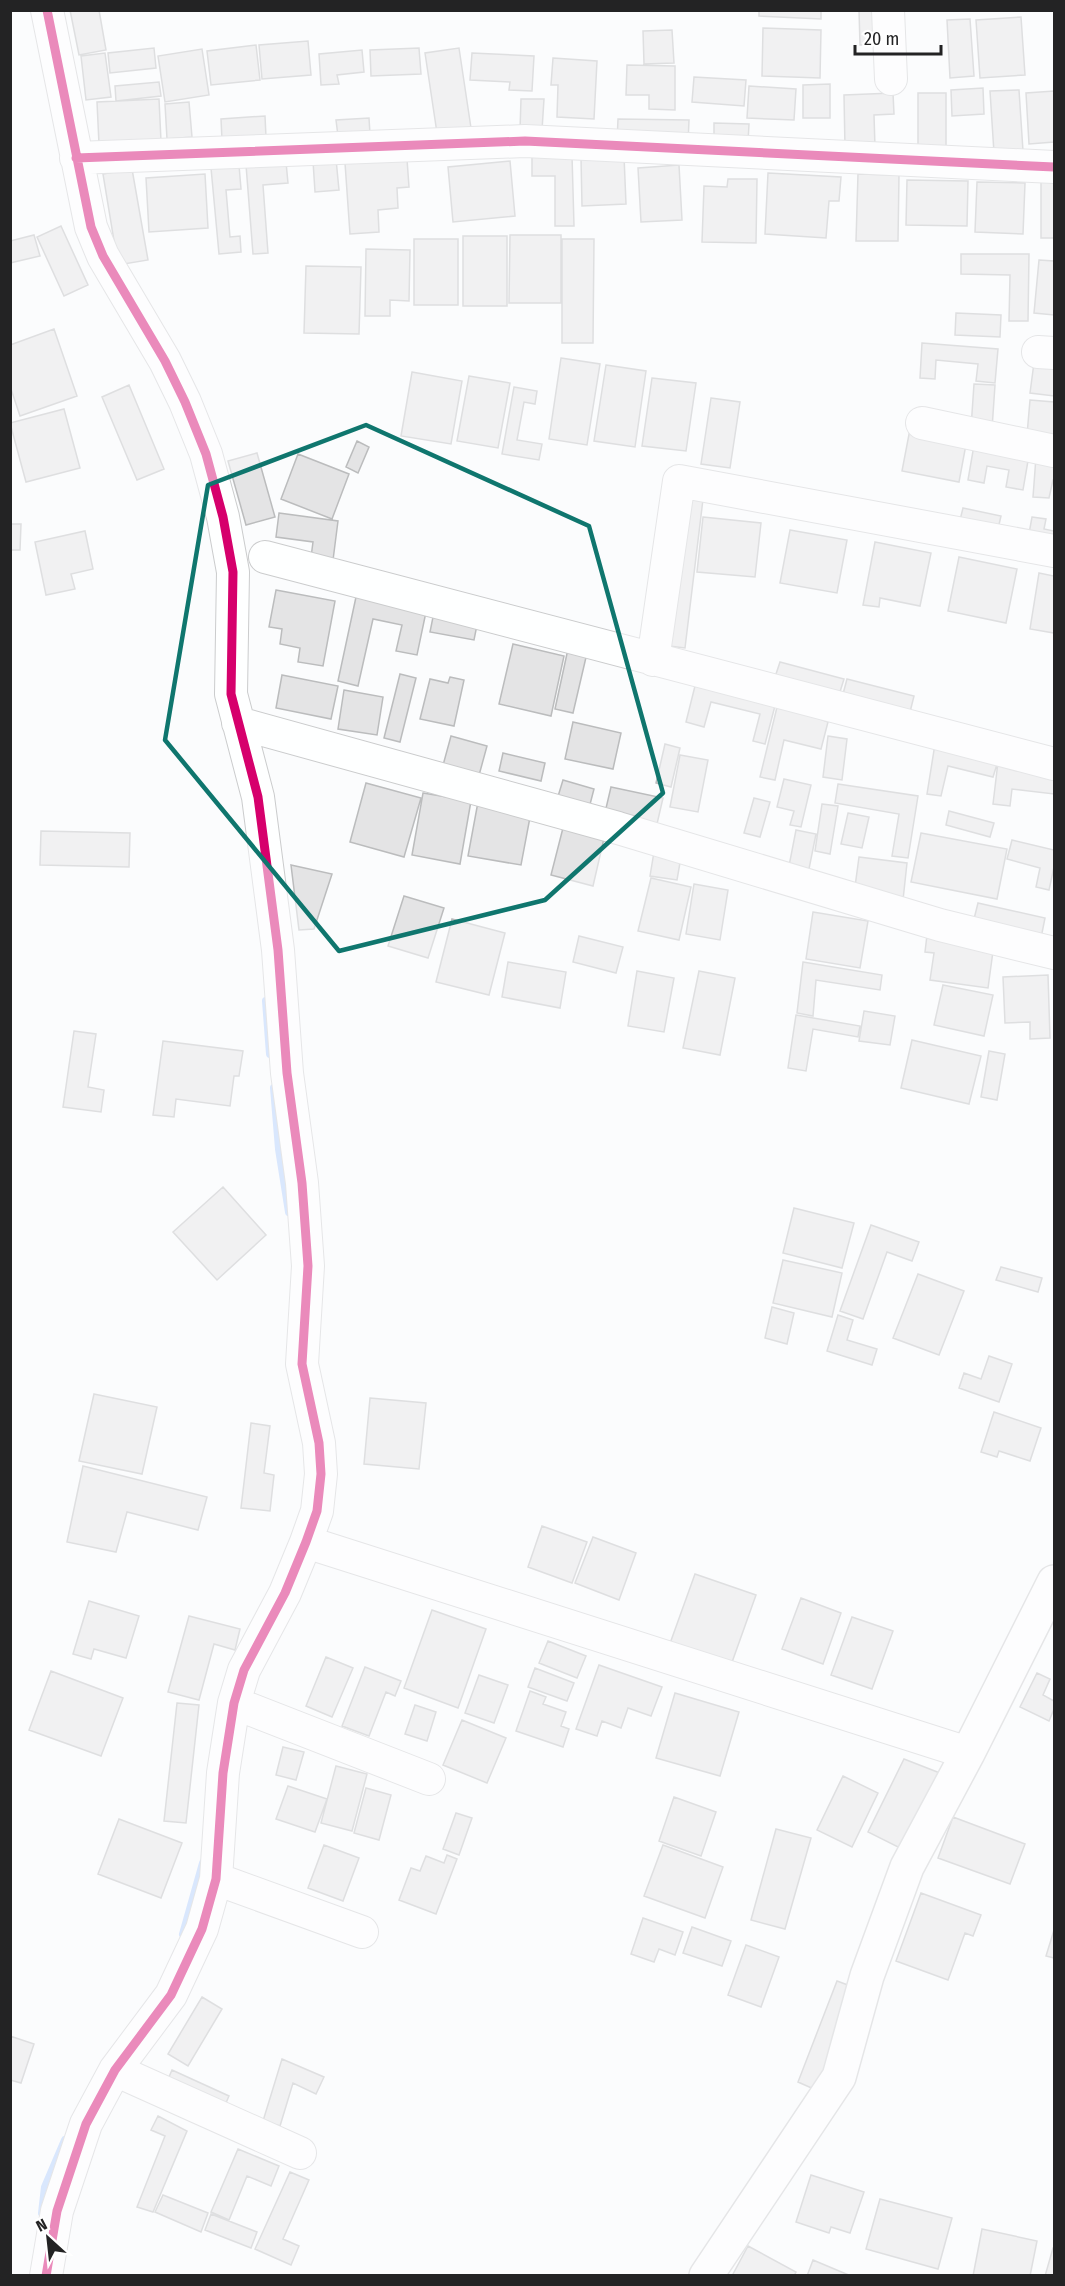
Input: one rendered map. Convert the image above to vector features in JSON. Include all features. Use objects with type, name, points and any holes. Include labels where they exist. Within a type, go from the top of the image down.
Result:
[{"type":"street","points":[[46,2276],[57,2211],[86,2124],[115,2070],[171,1995],[202,1929],[216,1880],[222,1773],[234,1703],[244,1670],[285,1593],[306,1542],[317,1511],[321,1474],[319,1443],[302,1364],[308,1266],[307,1234],[287,1073],[278,950],[258,797],[231,694],[233,572],[223,517],[206,454],[185,402],[165,361],[99,246],[91,227],[47,10]]},
{"type":"street","points":[[888,10],[891,79]]},
{"type":"street","points":[[76,158],[525,141],[1054,168]]},
{"type":"street","points":[[922,423],[1054,451]]},
{"type":"street","points":[[653,660],[679,481],[1054,551]]},
{"type":"street","points":[[265,557],[1054,764]]},
{"type":"street","points":[[238,723],[618,828],[940,925],[1054,953]]},
{"type":"street","points":[[306,1542],[968,1753]]},
{"type":"street","points":[[706,2276],[839,2076],[867,1976],[907,1867],[968,1753],[1054,1582]]},
{"type":"street","points":[[234,1703],[429,1779]]},
{"type":"street","points":[[216,1880],[362,1932]]},
{"type":"street","points":[[115,2070],[300,2153]]},
{"type":"highlighted area","points":[[366,425],[589,526],[663,793],[545,900],[339,951],[165,740],[208,485]]},
{"type":"building","points":[[70,10],[99,10],[106,50],[79,55]]},
{"type":"building","points":[[759,10],[821,10],[821,19],[759,16]]},
{"type":"building","points":[[859,10],[876,10],[879,44],[860,45]]},
{"type":"building","points":[[1021,17],[1025,75],[980,78],[976,20]]},
{"type":"building","points":[[970,19],[974,76],[950,78],[947,20]]},
{"type":"building","points":[[763,28],[821,30],[820,78],[762,76]]},
{"type":"building","points":[[672,30],[674,63],[644,64],[643,31]]},
{"type":"building","points":[[308,41],[311,75],[262,79],[259,45]]},
{"type":"building","points":[[256,45],[260,80],[211,85],[207,51]]},
{"type":"building","points":[[154,48],[156,68],[110,73],[108,53]]},
{"type":"building","points":[[419,48],[421,74],[371,76],[370,50]]},
{"type":"building","points":[[459,48],[471,128],[437,133],[425,53]]},
{"type":"building","points":[[202,49],[209,95],[165,102],[158,56]]},
{"type":"building","points":[[362,50],[364,72],[337,75],[339,84],[321,85],[319,54]]},
{"type":"building","points":[[105,53],[111,97],[86,100],[81,56]]},
{"type":"building","points":[[472,53],[534,56],[532,91],[509,90],[510,82],[470,80]]},
{"type":"building","points":[[553,58],[597,61],[594,119],[557,117],[558,85],[551,85]]},
{"type":"building","points":[[627,65],[675,66],[675,110],[649,109],[649,95],[626,95]]},
{"type":"building","points":[[694,77],[746,80],[744,106],[692,102]]},
{"type":"building","points":[[159,82],[161,96],[116,101],[115,86]]},
{"type":"building","points":[[830,84],[830,118],[803,118],[803,85]]},
{"type":"building","points":[[749,86],[796,89],[794,120],[747,118]]},
{"type":"building","points":[[983,88],[984,114],[952,116],[951,90]]},
{"type":"building","points":[[1019,90],[1023,151],[994,153],[990,91]]},
{"type":"building","points":[[1054,91],[1054,142],[1029,144],[1026,93]]},
{"type":"building","points":[[893,93],[894,114],[874,115],[875,147],[845,148],[844,95]]},
{"type":"building","points":[[918,93],[946,93],[946,146],[918,146]]},
{"type":"building","points":[[159,99],[161,141],[99,144],[97,102]]},
{"type":"building","points":[[521,99],[544,99],[542,130],[520,130]]},
{"type":"building","points":[[189,102],[192,137],[167,139],[165,104]]},
{"type":"building","points":[[265,116],[266,137],[222,140],[221,119]]},
{"type":"building","points":[[369,118],[370,134],[338,136],[336,120]]},
{"type":"building","points":[[618,119],[689,120],[688,143],[617,142]]},
{"type":"building","points":[[714,123],[749,124],[748,142],[714,141]]},
{"type":"building","points":[[572,155],[574,226],[555,226],[555,176],[532,176],[532,156]]},
{"type":"building","points":[[624,156],[626,204],[582,206],[581,158]]},
{"type":"building","points":[[336,159],[339,190],[315,192],[313,161]]},
{"type":"building","points":[[407,159],[409,187],[397,188],[398,208],[378,210],[379,232],[350,234],[345,163]]},
{"type":"building","points":[[510,161],[515,216],[453,222],[448,167]]},
{"type":"building","points":[[286,162],[288,183],[263,185],[268,253],[253,254],[246,165]]},
{"type":"building","points":[[239,165],[241,189],[226,190],[230,237],[240,236],[241,252],[219,254],[211,168]]},
{"type":"building","points":[[679,165],[682,220],[641,222],[638,168]]},
{"type":"building","points":[[132,169],[148,260],[118,265],[103,174]]},
{"type":"building","points":[[768,173],[841,177],[839,201],[829,201],[826,238],[765,234]]},
{"type":"building","points":[[205,174],[208,228],[149,232],[146,178]]},
{"type":"building","points":[[858,174],[899,175],[898,241],[856,241]]},
{"type":"building","points":[[728,179],[757,179],[756,243],[702,242],[704,186],[727,187]]},
{"type":"building","points":[[907,180],[968,181],[967,226],[906,225]]},
{"type":"building","points":[[1041,181],[1054,181],[1054,238],[1041,238]]},
{"type":"building","points":[[977,182],[1025,183],[1023,234],[975,232]]},
{"type":"building","points":[[61,226],[88,285],[64,296],[37,237]]},
{"type":"building","points":[[34,235],[40,256],[10,263],[10,241]]},
{"type":"building","points":[[510,235],[561,235],[561,303],[509,303]]},
{"type":"building","points":[[463,236],[507,236],[507,306],[463,306]]},
{"type":"building","points":[[414,239],[458,239],[458,305],[414,305]]},
{"type":"building","points":[[562,239],[594,239],[593,343],[562,343]]},
{"type":"building","points":[[366,249],[410,250],[409,301],[390,300],[390,316],[365,316]]},
{"type":"building","points":[[961,254],[1029,254],[1028,321],[1009,321],[1010,275],[961,274]]},
{"type":"building","points":[[1039,260],[1054,261],[1054,315],[1034,313]]},
{"type":"building","points":[[306,266],[361,267],[359,334],[304,333]]},
{"type":"building","points":[[956,313],[1001,315],[1000,337],[955,335]]},
{"type":"building","points":[[54,329],[77,396],[20,416],[10,386],[10,345]]},
{"type":"building","points":[[922,343],[998,349],[995,383],[976,381],[978,364],[936,360],[935,379],[920,378]]},
{"type":"building","points":[[1035,355],[1054,357],[1054,396],[1030,393]]},
{"type":"building","points":[[561,358],[600,364],[587,445],[549,439]]},
{"type":"building","points":[[606,365],[646,371],[635,447],[594,441]]},
{"type":"building","points":[[412,372],[462,381],[451,444],[401,436]]},
{"type":"building","points":[[469,376],[510,383],[498,448],[457,441]]},
{"type":"building","points":[[652,378],[696,383],[686,451],[642,446]]},
{"type":"building","points":[[974,384],[995,385],[992,429],[971,428]]},
{"type":"building","points":[[129,385],[164,469],[137,480],[102,397]]},
{"type":"building","points":[[514,387],[537,391],[535,404],[524,402],[517,440],[542,444],[539,460],[502,454]]},
{"type":"building","points":[[711,398],[740,402],[730,468],[701,464]]},
{"type":"building","points":[[1030,400],[1054,402],[1054,437],[1027,435]]},
{"type":"building","points":[[64,409],[80,468],[26,482],[10,423]]},
{"type":"building","points":[[910,429],[967,439],[959,482],[902,471]]},
{"type":"building","points":[[357,441],[369,447],[358,473],[346,467]]},
{"type":"building","points":[[974,445],[1029,455],[1023,490],[1006,487],[1009,470],[987,466],[984,483],[968,480]]},
{"type":"building","points":[[257,453],[275,517],[246,525],[228,461]]},
{"type":"building","points":[[298,454],[349,474],[332,519],[281,499]]},
{"type":"building","points":[[1036,457],[1054,460],[1054,480],[1049,498],[1033,497]]},
{"type":"building","points":[[686,489],[704,491],[685,648],[661,645]]},
{"type":"building","points":[[963,508],[1001,516],[997,533],[959,524]]},
{"type":"building","points":[[279,513],[338,521],[332,568],[310,565],[313,542],[276,537]]},
{"type":"building","points":[[703,517],[761,523],[755,577],[697,572]]},
{"type":"building","points":[[1032,517],[1046,519],[1044,529],[1054,531],[1054,543],[1028,539]]},
{"type":"building","points":[[10,524],[21,524],[20,550],[10,550]]},
{"type":"building","points":[[790,530],[847,540],[837,593],[780,583]]},
{"type":"building","points":[[85,531],[93,569],[71,574],[75,589],[46,595],[35,542]]},
{"type":"building","points":[[875,542],[931,553],[920,606],[880,598],[879,607],[863,605]]},
{"type":"building","points":[[959,557],[1017,569],[1006,623],[948,611]]},
{"type":"building","points":[[1039,573],[1054,576],[1054,633],[1030,629]]},
{"type":"building","points":[[276,590],[335,601],[323,666],[298,662],[300,648],[280,644],[282,629],[269,627]]},
{"type":"building","points":[[356,597],[426,612],[417,655],[396,651],[402,625],[373,619],[358,686],[338,681]]},
{"type":"building","points":[[434,612],[478,620],[474,640],[430,632]]},
{"type":"building","points":[[513,644],[564,656],[551,716],[499,704]]},
{"type":"building","points":[[568,649],[587,653],[573,713],[555,709]]},
{"type":"building","points":[[780,662],[844,679],[839,695],[775,677]]},
{"type":"building","points":[[400,674],[416,678],[400,742],[384,738]]},
{"type":"building","points":[[282,675],[338,686],[331,719],[276,708]]},
{"type":"building","points":[[450,677],[464,680],[454,726],[420,719],[430,679],[448,683]]},
{"type":"building","points":[[847,679],[914,696],[910,712],[843,694]]},
{"type":"building","points":[[696,682],[776,702],[765,744],[753,741],[760,714],[711,702],[704,727],[686,722]]},
{"type":"building","points":[[344,690],[383,697],[377,735],[338,729]]},
{"type":"building","points":[[778,703],[828,722],[821,749],[784,740],[775,780],[760,777]]},
{"type":"building","points":[[573,722],[621,733],[613,769],[565,759]]},
{"type":"building","points":[[451,736],[487,746],[478,779],[442,769]]},
{"type":"building","points":[[828,736],[847,739],[842,780],[823,777]]},
{"type":"building","points":[[665,744],[680,748],[671,787],[656,783]]},
{"type":"building","points":[[935,744],[998,761],[993,777],[948,766],[941,796],[927,794]]},
{"type":"building","points":[[503,753],[545,763],[541,781],[499,771]]},
{"type":"building","points":[[680,755],[708,760],[698,812],[670,807]]},
{"type":"building","points":[[998,762],[1054,774],[1054,794],[1012,789],[1010,806],[993,804]]},
{"type":"building","points":[[784,779],[811,785],[801,827],[790,825],[794,811],[777,807]]},
{"type":"building","points":[[563,780],[594,789],[588,812],[556,803]]},
{"type":"building","points":[[366,783],[421,798],[404,857],[350,842]]},
{"type":"building","points":[[838,784],[918,796],[908,858],[892,856],[899,814],[835,803]]},
{"type":"building","points":[[611,787],[663,798],[657,824],[603,821]]},
{"type":"building","points":[[423,793],[471,801],[460,864],[412,855]]},
{"type":"building","points":[[754,798],[770,802],[760,837],[744,833]]},
{"type":"building","points":[[478,802],[531,812],[521,865],[468,856]]},
{"type":"building","points":[[822,804],[838,806],[830,854],[815,851]]},
{"type":"building","points":[[949,811],[994,823],[990,837],[946,825]]},
{"type":"building","points":[[848,813],[869,817],[862,848],[841,844]]},
{"type":"building","points":[[564,824],[605,834],[593,886],[551,875]]},
{"type":"building","points":[[796,830],[816,834],[808,874],[788,871]]},
{"type":"building","points":[[41,831],[130,833],[129,867],[40,865]]},
{"type":"building","points":[[921,833],[1007,849],[997,899],[911,882]]},
{"type":"building","points":[[1012,840],[1054,850],[1054,867],[1049,890],[1036,887],[1040,868],[1007,859]]},
{"type":"building","points":[[654,852],[681,857],[677,880],[650,876]]},
{"type":"building","points":[[859,857],[907,863],[903,900],[854,894]]},
{"type":"building","points":[[291,865],[332,874],[314,929],[299,930]]},
{"type":"building","points":[[651,878],[691,887],[679,940],[638,931]]},
{"type":"building","points":[[694,884],[728,890],[720,940],[686,934]]},
{"type":"building","points":[[404,896],[444,908],[428,958],[388,946]]},
{"type":"building","points":[[978,903],[1045,918],[1040,943],[972,927]]},
{"type":"building","points":[[813,912],[868,921],[860,968],[806,959]]},
{"type":"building","points":[[452,919],[505,933],[489,995],[436,982]]},
{"type":"building","points":[[927,935],[994,944],[988,988],[930,980],[934,953],[925,952]]},
{"type":"building","points":[[579,936],[623,947],[616,973],[573,962]]},
{"type":"building","points":[[508,962],[566,972],[560,1008],[502,997]]},
{"type":"building","points":[[803,962],[882,975],[880,990],[816,980],[813,1016],[797,1013]]},
{"type":"building","points":[[637,971],[674,978],[664,1032],[628,1026]]},
{"type":"building","points":[[699,971],[735,978],[720,1055],[683,1048]]},
{"type":"building","points":[[1048,975],[1050,1038],[1030,1039],[1030,1022],[1005,1023],[1003,977]]},
{"type":"building","points":[[943,985],[993,995],[984,1036],[934,1025]]},
{"type":"building","points":[[864,1011],[895,1016],[890,1045],[859,1041]]},
{"type":"building","points":[[796,1015],[860,1026],[858,1037],[813,1029],[806,1071],[788,1068]]},
{"type":"building","points":[[74,1031],[96,1034],[88,1087],[104,1090],[101,1112],[63,1107]]},
{"type":"building","points":[[912,1040],[981,1056],[969,1104],[901,1088]]},
{"type":"building","points":[[163,1041],[243,1051],[239,1076],[234,1076],[230,1106],[176,1099],[174,1117],[153,1115]]},
{"type":"building","points":[[989,1051],[1005,1054],[997,1100],[981,1097]]},
{"type":"building","points":[[223,1187],[266,1235],[217,1280],[173,1232]]},
{"type":"building","points":[[794,1208],[854,1223],[842,1268],[783,1253]]},
{"type":"building","points":[[871,1225],[919,1242],[912,1261],[887,1252],[863,1319],[840,1311]]},
{"type":"building","points":[[783,1260],[842,1273],[832,1317],[773,1303]]},
{"type":"building","points":[[1001,1267],[1042,1278],[1038,1292],[996,1280]]},
{"type":"building","points":[[918,1274],[964,1291],[939,1355],[893,1338]]},
{"type":"building","points":[[772,1307],[794,1313],[787,1344],[765,1338]]},
{"type":"building","points":[[838,1315],[853,1320],[847,1340],[877,1349],[872,1365],[827,1351]]},
{"type":"building","points":[[989,1356],[1012,1364],[999,1402],[959,1388],[964,1373],[981,1379]]},
{"type":"building","points":[[94,1394],[157,1407],[142,1474],[79,1461]]},
{"type":"building","points":[[370,1398],[426,1403],[419,1469],[364,1464]]},
{"type":"building","points":[[994,1412],[1041,1428],[1030,1461],[999,1451],[997,1457],[981,1452]]},
{"type":"building","points":[[251,1423],[270,1426],[264,1473],[274,1475],[270,1511],[241,1508]]},
{"type":"building","points":[[83,1466],[207,1497],[198,1530],[127,1512],[116,1552],[67,1542]]},
{"type":"building","points":[[542,1526],[587,1542],[572,1583],[528,1567]]},
{"type":"building","points":[[593,1537],[636,1553],[619,1600],[575,1583]]},
{"type":"building","points":[[695,1574],[756,1595],[731,1665],[668,1649]]},
{"type":"building","points":[[801,1598],[841,1613],[823,1664],[782,1649]]},
{"type":"building","points":[[89,1601],[139,1616],[126,1658],[94,1649],[91,1659],[73,1654]]},
{"type":"building","points":[[432,1610],[486,1629],[458,1708],[404,1688]]},
{"type":"building","points":[[189,1616],[240,1629],[235,1650],[214,1644],[199,1700],[168,1692]]},
{"type":"building","points":[[852,1617],[893,1631],[872,1689],[831,1675]]},
{"type":"building","points":[[548,1641],[586,1656],[577,1678],[539,1663]]},
{"type":"building","points":[[326,1657],[353,1668],[332,1717],[306,1706]]},
{"type":"building","points":[[599,1665],[662,1687],[651,1716],[628,1708],[621,1728],[602,1721],[597,1736],[576,1729]]},
{"type":"building","points":[[365,1667],[401,1681],[395,1696],[386,1692],[369,1736],[342,1726]]},
{"type":"building","points":[[535,1668],[574,1683],[567,1701],[528,1687]]},
{"type":"building","points":[[51,1671],[123,1698],[101,1756],[29,1730]]},
{"type":"building","points":[[1037,1673],[1050,1679],[1043,1695],[1054,1701],[1054,1709],[1049,1721],[1020,1707]]},
{"type":"building","points":[[479,1675],[508,1685],[494,1723],[465,1713]]},
{"type":"building","points":[[530,1691],[546,1697],[543,1704],[566,1712],[561,1726],[569,1729],[563,1747],[516,1731]]},
{"type":"building","points":[[675,1693],[739,1712],[720,1776],[656,1758]]},
{"type":"building","points":[[177,1703],[199,1705],[186,1823],[164,1821]]},
{"type":"building","points":[[415,1705],[436,1712],[427,1741],[405,1734]]},
{"type":"building","points":[[462,1720],[506,1738],[487,1783],[443,1765]]},
{"type":"building","points":[[283,1747],[304,1752],[296,1780],[276,1775]]},
{"type":"building","points":[[904,1759],[945,1775],[912,1854],[868,1832]]},
{"type":"building","points":[[336,1766],[367,1774],[352,1831],[321,1823]]},
{"type":"building","points":[[843,1776],[878,1793],[852,1847],[817,1830]]},
{"type":"building","points":[[288,1786],[327,1799],[315,1832],[276,1819]]},
{"type":"building","points":[[366,1788],[391,1795],[379,1840],[354,1833]]},
{"type":"building","points":[[674,1797],[716,1812],[701,1856],[659,1841]]},
{"type":"building","points":[[456,1813],[472,1818],[459,1855],[443,1849]]},
{"type":"building","points":[[953,1817],[1025,1844],[1010,1884],[938,1858]]},
{"type":"building","points":[[119,1819],[182,1843],[161,1898],[98,1874]]},
{"type":"building","points":[[776,1829],[811,1838],[785,1929],[751,1920]]},
{"type":"building","points":[[324,1845],[359,1858],[343,1901],[308,1888]]},
{"type":"building","points":[[663,1845],[723,1867],[705,1918],[644,1896]]},
{"type":"building","points":[[447,1855],[457,1859],[436,1914],[399,1900],[411,1868],[420,1871],[426,1856],[444,1863]]},
{"type":"building","points":[[921,1893],[981,1915],[973,1936],[965,1933],[948,1980],[896,1961]]},
{"type":"building","points":[[643,1918],[683,1932],[675,1955],[659,1949],[654,1962],[631,1954]]},
{"type":"building","points":[[692,1927],[731,1941],[722,1966],[683,1953]]},
{"type":"building","points":[[1054,1930],[1054,1958],[1046,1956]]},
{"type":"building","points":[[746,1945],[779,1957],[761,2007],[728,1995]]},
{"type":"building","points":[[837,1981],[856,1988],[816,2090],[798,2082]]},
{"type":"building","points":[[202,1997],[222,2009],[188,2066],[168,2054]]},
{"type":"building","points":[[10,2036],[34,2044],[21,2083],[10,2080]]},
{"type":"building","points":[[282,2059],[324,2077],[316,2094],[293,2083],[280,2126],[263,2121]]},
{"type":"building","points":[[172,2070],[229,2096],[222,2112],[165,2086]]},
{"type":"building","points":[[158,2116],[187,2131],[153,2212],[137,2207],[165,2136],[151,2130]]},
{"type":"building","points":[[238,2149],[279,2166],[271,2186],[247,2176],[229,2220],[211,2212]]},
{"type":"building","points":[[290,2172],[309,2180],[283,2239],[299,2246],[291,2265],[255,2249]]},
{"type":"building","points":[[811,2175],[864,2192],[850,2233],[831,2227],[829,2233],[796,2222]]},
{"type":"building","points":[[163,2195],[208,2213],[201,2232],[155,2212]]},
{"type":"building","points":[[880,2199],[952,2218],[938,2269],[866,2249]]},
{"type":"building","points":[[211,2214],[257,2232],[251,2248],[205,2230]]},
{"type":"building","points":[[982,2229],[1037,2241],[1030,2276],[973,2276]]},
{"type":"building","points":[[748,2246],[796,2272],[794,2276],[732,2276]]},
{"type":"building","points":[[1053,2248],[1054,2276],[1045,2276]]},
{"type":"building","points":[[813,2260],[851,2276],[807,2276]]},
{"type":"waterway","points":[[266,1001],[270,1054]]},
{"type":"waterway","points":[[274,1088],[279,1149],[289,1212]]},
{"type":"waterway","points":[[183,1934],[203,1863]]},
{"type":"waterway","points":[[42,2213],[45,2187],[65,2140]]},
{"type":"cycle path","points":[[46,2276],[57,2211],[86,2124],[115,2070],[171,1995],[202,1929],[216,1879],[223,1773],[234,1703],[244,1670],[285,1593],[306,1542],[317,1511],[321,1474],[319,1443],[302,1364],[308,1266],[302,1183],[287,1073],[278,950],[258,797],[231,694],[233,572],[223,517],[206,454],[185,402],[165,361],[103,256],[91,227],[47,10]]},
{"type":"cycle path","points":[[76,158],[525,141],[1054,167]]}]
